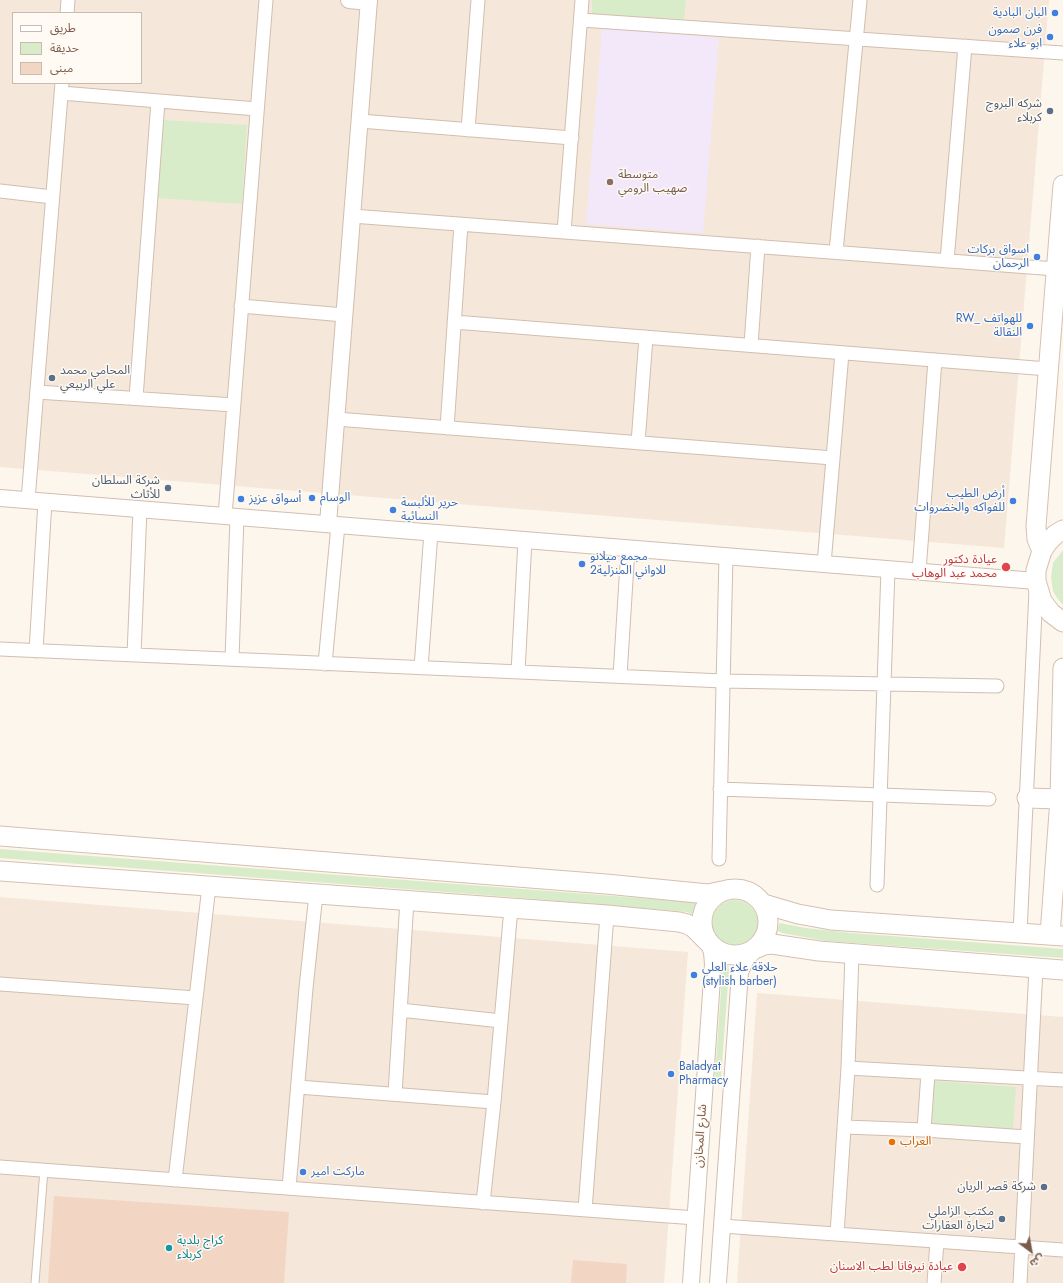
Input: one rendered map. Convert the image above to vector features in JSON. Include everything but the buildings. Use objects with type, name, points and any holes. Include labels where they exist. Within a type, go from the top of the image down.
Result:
[{"type":"main road","points":[[1042,551],[1037,539],[1036,526],[1063,185]]},
{"type":"main road","points":[[1063,530],[1056,534],[1048,542],[1042,551],[1036,570],[1036,584],[1042,601],[1051,613],[1063,622]]},
{"type":"main road","points":[[764,904],[798,914],[831,920],[1057,935],[1063,668]]},
{"type":"main road","points":[[1027,798],[1060,799]]},
{"type":"main road","points":[[0,836],[606,884],[708,894],[734,888],[746,890],[756,895],[764,904],[768,915],[769,927],[765,938],[757,948]]},
{"type":"main road","points":[[0,871],[607,915],[679,922],[687,924],[700,932],[716,949],[725,954],[736,956],[747,954],[764,945],[772,944],[852,954],[1063,970]]},
{"type":"main road","points":[[708,942],[702,931],[702,919],[705,907],[712,897],[722,891]]},
{"type":"street","points":[[67,12],[68,0]]},
{"type":"street","points":[[232,659],[231,516],[234,405],[266,0]]},
{"type":"street","points":[[325,664],[333,524],[336,419],[369,1],[349,0]]},
{"type":"street","points":[[468,130],[478,0]]},
{"type":"street","points":[[564,232],[582,0]]},
{"type":"street","points":[[836,252],[860,0]]},
{"type":"street","points":[[581,20],[1063,53]]},
{"type":"street","points":[[947,261],[966,46]]},
{"type":"street","points":[[28,500],[61,88],[158,101],[257,109]]},
{"type":"street","points":[[136,398],[158,101]]},
{"type":"street","points":[[360,121],[572,138]]},
{"type":"street","points":[[0,191],[52,196]]},
{"type":"street","points":[[352,216],[1056,269]]},
{"type":"street","points":[[447,428],[461,224]]},
{"type":"street","points":[[751,345],[758,246]]},
{"type":"street","points":[[241,306],[344,315]]},
{"type":"street","points":[[454,322],[1048,369]]},
{"type":"street","points":[[638,443],[646,337]]},
{"type":"street","points":[[824,564],[842,353]]},
{"type":"street","points":[[919,571],[936,360]]},
{"type":"street","points":[[37,392],[234,405]]},
{"type":"street","points":[[336,419],[833,458]]},
{"type":"street","points":[[0,498],[919,571],[1036,584],[1020,933]]},
{"type":"street","points":[[36,651],[45,501]]},
{"type":"street","points":[[134,655],[140,509]]},
{"type":"street","points":[[421,668],[431,532]]},
{"type":"street","points":[[518,672],[525,540]]},
{"type":"street","points":[[620,676],[628,548]]},
{"type":"street","points":[[718,859],[726,556]]},
{"type":"street","points":[[877,885],[888,569]]},
{"type":"street","points":[[0,649],[723,681],[997,686]]},
{"type":"street","points":[[720,788],[989,798]]},
{"type":"street","points":[[175,1180],[209,886]]},
{"type":"street","points":[[289,1188],[316,894]]},
{"type":"street","points":[[395,1094],[407,900]]},
{"type":"street","points":[[483,1203],[494,1102],[511,908]]},
{"type":"street","points":[[585,1210],[607,915]]},
{"type":"street","name":"شارع المخازن","points":[[691,1283],[713,964],[712,952],[708,942]]},
{"type":"street","points":[[718,1283],[740,972],[746,959],[757,948]]},
{"type":"street","points":[[837,1234],[845,1127],[852,954]]},
{"type":"street","points":[[1020,1283],[1036,968]]},
{"type":"street","points":[[0,984],[196,998]]},
{"type":"street","points":[[400,1010],[501,1021]]},
{"type":"street","points":[[848,1068],[1063,1080]]},
{"type":"street","points":[[924,1130],[928,1073]]},
{"type":"street","points":[[706,1078],[715,1085],[721,1086],[732,1082]]},
{"type":"street","points":[[298,1087],[494,1102]]},
{"type":"street","points":[[704,1101],[715,1096],[726,1099],[731,1103]]},
{"type":"street","points":[[845,1127],[924,1130],[1027,1137]]},
{"type":"street","points":[[0,1167],[696,1218]]},
{"type":"street","points":[[722,1226],[1063,1250]]},
{"type":"street","points":[[934,1283],[937,1241]]},
{"type":"lane","points":[[35,1283],[44,1170]]},
{"type":"shaded area","points":[[0,0],[1049,0],[1004,548],[0,467]]},
{"type":"shaded area","points":[[602,28],[719,38],[703,233],[586,224]]},
{"type":"shaded area","points":[[0,897],[688,952],[664,1283],[0,1283]]},
{"type":"shaded area","points":[[757,993],[1063,1017],[1063,1283],[737,1283]]},
{"type":"green space","points":[[592,0],[686,0],[684,19],[592,14]]},
{"type":"green space","points":[[162,120],[247,125],[242,204],[157,198]]},
{"type":"green space","points":[[1063,550],[1063,605],[1053,591],[1051,577],[1053,563]]},
{"type":"green space","points":[[0,849],[700,903],[696,916],[687,912],[510,897],[0,858]]},
{"type":"green space","points":[[730,900],[740,900],[748,904],[754,910],[758,918],[758,928],[754,936],[748,942],[740,946],[730,946],[722,942],[716,936],[712,928],[712,918],[716,910],[722,904]]},
{"type":"green space","points":[[780,923],[806,928],[852,933],[1063,949],[1063,958],[826,941],[782,933],[778,931],[778,926]]},
{"type":"green space","points":[[725,964],[728,965],[729,970],[721,1078],[719,1081],[716,1081],[715,1076],[722,975]]},
{"type":"green space","points":[[934,1081],[1016,1087],[1013,1129],[930,1123]]},
{"type":"place","name":"البان البادية","points":[[1055,13]]},
{"type":"place","name":"فرن صمون ابو علاء","points":[[1050,37]]},
{"type":"place","name":"شركه البروج كربلاء","points":[[1050,111]]},
{"type":"place","name":"متوسطة صهيب الرومي","points":[[610,182]]},
{"type":"place","name":"اسواق بركات الرحمان","points":[[1037,257]]},
{"type":"place","name":"RW_ للهواتف النقالة","points":[[1030,326]]},
{"type":"place","name":"المحامي محمد علي الربيعي","points":[[52,378]]},
{"type":"place","name":"شركة السلطان للأثاث","points":[[168,488]]},
{"type":"place","name":"الوسام","points":[[312,498]]},
{"type":"place","name":"أسواق عزيز","points":[[241,499]]},
{"type":"place","name":"أرض الطيب للفواكه والخضروات","points":[[1013,501]]},
{"type":"place","name":"حرير للألبسة النسائية","points":[[393,510]]},
{"type":"place","name":"مجمع ميلانو للاواني المنزلية2","points":[[582,564]]},
{"type":"place","name":"عيادة دكتور محمد عبد الوهاب","points":[[1006,567]]},
{"type":"place","name":"حلاقة علاء العلي (stylish barber)","points":[[694,975]]},
{"type":"place","name":"Baladyat Pharmacy","points":[[671,1074]]},
{"type":"place","name":"العراب","points":[[892,1142]]},
{"type":"place","name":"ماركت امير","points":[[303,1172]]},
{"type":"place","name":"شركة قصر الريان","points":[[1044,1187]]},
{"type":"place","name":"مكتب الزاملي لتجارة العقارات","points":[[1002,1219]]},
{"type":"place","name":"كراج بلدية كربلاء","points":[[169,1248]]},
{"type":"place","name":"عيادة نيرفانا لطب الاسنان","points":[[962,1267]]}]
